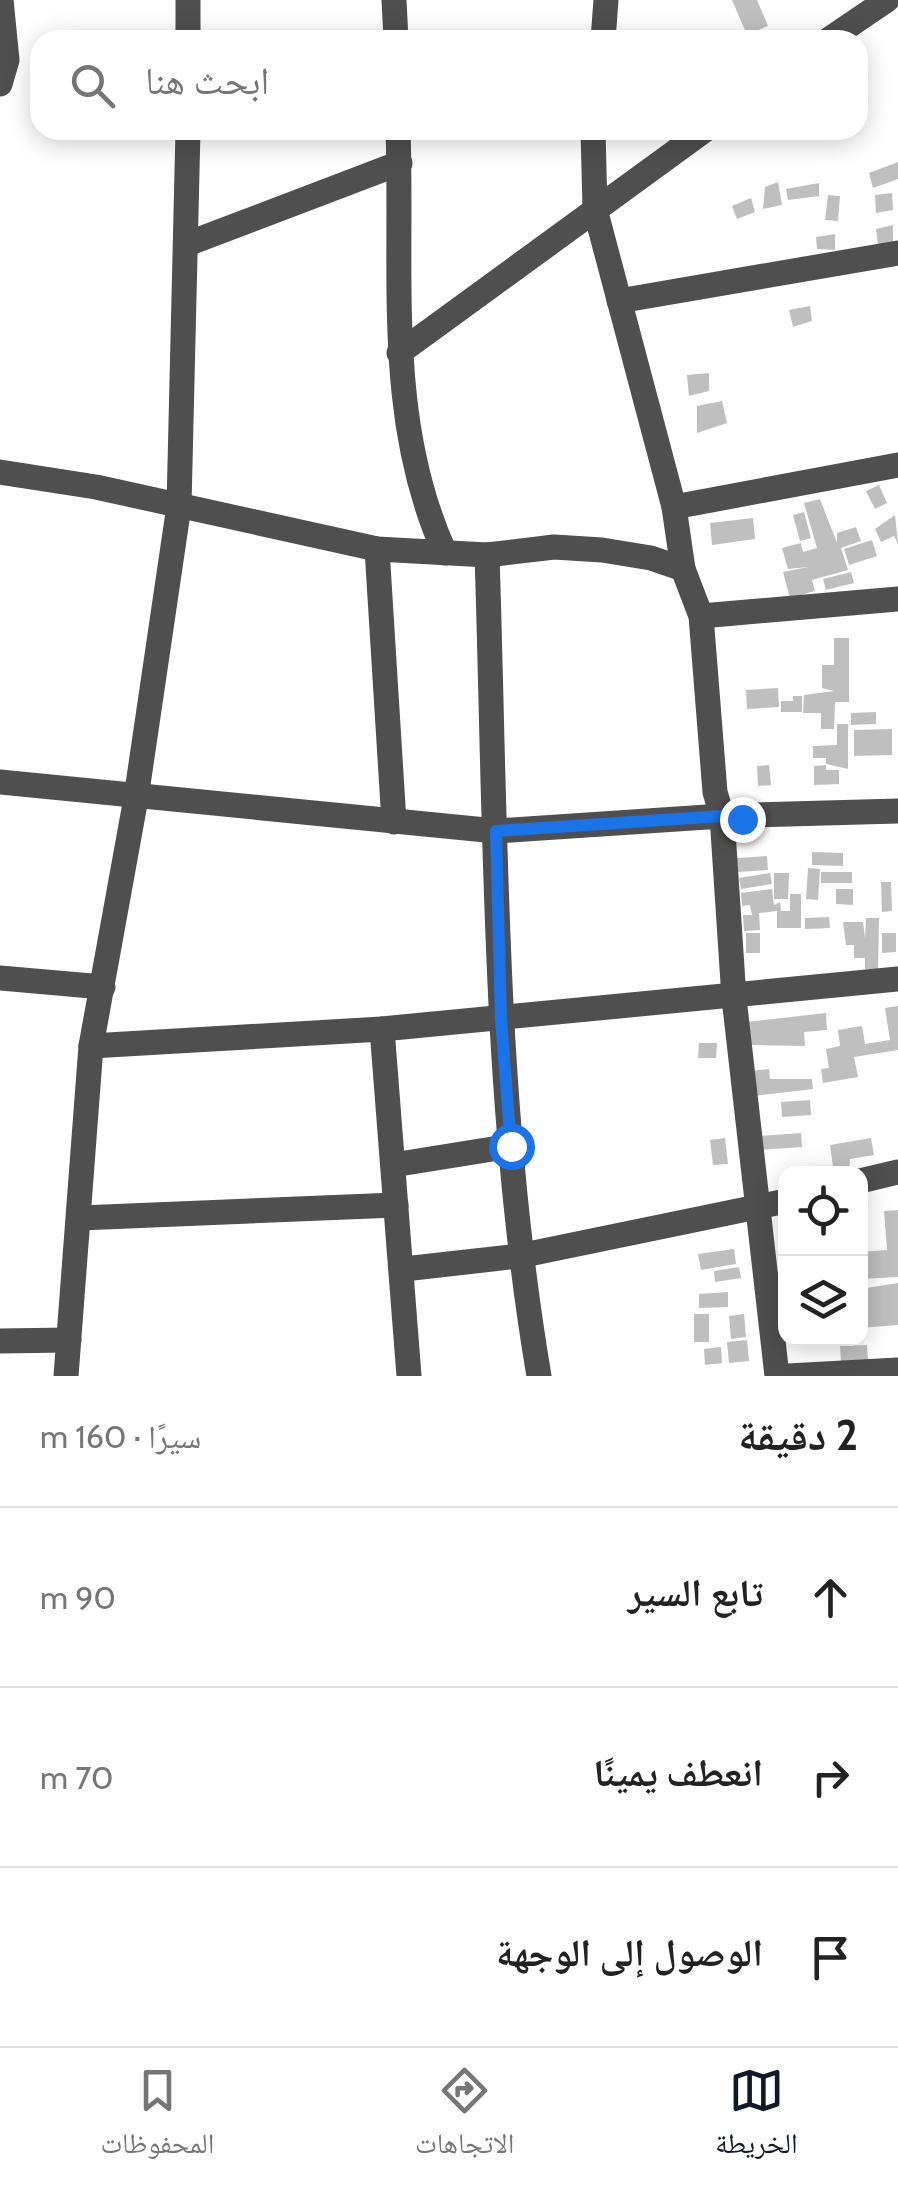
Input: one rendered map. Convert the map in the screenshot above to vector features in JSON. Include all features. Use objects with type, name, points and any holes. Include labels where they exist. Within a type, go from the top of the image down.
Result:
[{"type":"street","points":[[0,0],[7,60],[0,84]]},
{"type":"street","points":[[188,0],[188,30]]},
{"type":"street","points":[[394,0],[396,30]]},
{"type":"street","points":[[604,30],[606,0]]},
{"type":"street","points":[[843,30],[887,0]]},
{"type":"street","points":[[66,1376],[91,1046],[136,798],[180,506],[188,140]]},
{"type":"street","points":[[399,140],[399,352],[414,470],[423,506],[445,554]]},
{"type":"street","points":[[594,140],[595,208],[674,507],[683,569],[701,616],[715,792],[722,816],[734,998],[777,1376]]},
{"type":"street","points":[[399,352],[691,140]]},
{"type":"street","points":[[187,244],[400,163]]},
{"type":"street","points":[[619,300],[898,253]]},
{"type":"street","points":[[674,507],[898,465]]},
{"type":"street","points":[[0,472],[377,549],[487,556],[554,547],[602,550],[651,558],[683,569]]},
{"type":"street","points":[[377,549],[394,822]]},
{"type":"street","points":[[487,556],[501,1019],[519,1256],[539,1376]]},
{"type":"street","points":[[701,616],[898,598]]},
{"type":"street","points":[[0,782],[496,831],[722,816],[898,811]]},
{"type":"street","points":[[0,978],[103,987]]},
{"type":"street","points":[[91,1046],[382,1030],[898,979]]},
{"type":"street","points":[[382,1030],[404,1270],[409,1376]]},
{"type":"street","points":[[393,1165],[511,1146]]},
{"type":"street","points":[[868,1179],[898,1172]]},
{"type":"street","points":[[404,1270],[519,1256],[778,1203]]},
{"type":"street","points":[[80,1218],[396,1206]]},
{"type":"street","points":[[0,1341],[70,1340]]},
{"type":"street","points":[[788,1376],[897,1372]]},
{"type":"building","points":[[732,0],[757,0],[768,26],[745,30]]},
{"type":"building","points":[[898,162],[898,179],[873,188],[869,173]]},
{"type":"building","points":[[778,182],[782,205],[763,209],[765,187]]},
{"type":"building","points":[[819,183],[819,196],[788,200],[786,189]]},
{"type":"building","points":[[892,193],[893,210],[876,213],[875,195]]},
{"type":"building","points":[[828,195],[840,196],[838,221],[825,220]]},
{"type":"building","points":[[751,198],[755,212],[737,219],[732,206]]},
{"type":"building","points":[[893,225],[893,242],[878,245],[876,229]]},
{"type":"building","points":[[835,234],[835,250],[817,249],[816,237]]},
{"type":"building","points":[[810,306],[812,321],[793,327],[789,310]]},
{"type":"building","points":[[709,373],[709,391],[689,396],[687,375]]},
{"type":"building","points":[[722,401],[727,423],[697,433],[697,406]]},
{"type":"building","points":[[879,485],[887,503],[875,509],[866,491]]},
{"type":"building","points":[[820,499],[837,543],[837,533],[856,527],[861,541],[841,548],[848,570],[812,580],[815,591],[790,598],[783,572],[808,567],[788,569],[782,548],[801,543],[803,552],[817,548],[804,503]]},
{"type":"building","points":[[804,512],[811,538],[800,541],[793,515]]},
{"type":"building","points":[[895,515],[898,544],[894,536],[881,542],[875,529]]},
{"type":"building","points":[[753,518],[755,539],[712,545],[710,523]]},
{"type":"building","points":[[872,540],[877,556],[849,565],[844,549]]},
{"type":"building","points":[[851,572],[854,583],[826,590],[823,579]]},
{"type":"building","points":[[834,638],[849,638],[849,702],[835,702],[834,729],[821,729],[821,713],[803,713],[804,695],[834,691],[822,688],[822,665],[834,665]]},
{"type":"building","points":[[778,688],[779,707],[747,709],[746,690]]},
{"type":"building","points":[[793,696],[802,696],[802,712],[781,712],[781,701],[793,701]]},
{"type":"building","points":[[876,712],[876,724],[851,725],[851,713]]},
{"type":"building","points":[[837,724],[848,724],[848,769],[826,764],[826,758],[813,758],[813,746],[837,745]]},
{"type":"building","points":[[892,729],[892,755],[854,756],[854,730]]},
{"type":"building","points":[[769,765],[771,785],[758,786],[757,766]]},
{"type":"building","points":[[826,765],[826,770],[839,770],[839,784],[814,785],[814,766]]},
{"type":"building","points":[[812,852],[843,853],[843,866],[812,865]]},
{"type":"building","points":[[767,856],[768,870],[738,872],[737,858]]},
{"type":"building","points":[[808,868],[820,869],[818,900],[806,899]]},
{"type":"building","points":[[821,872],[852,872],[852,883],[821,883]]},
{"type":"building","points":[[770,873],[772,884],[741,889],[739,878]]},
{"type":"building","points":[[774,873],[789,873],[788,899],[774,899]]},
{"type":"building","points":[[881,882],[891,882],[892,911],[882,912]]},
{"type":"building","points":[[772,889],[774,905],[780,902],[781,911],[790,911],[790,894],[801,894],[801,928],[777,928],[777,911],[759,913],[760,930],[744,931],[743,915],[752,915],[750,905],[742,906],[741,893]]},
{"type":"building","points":[[836,889],[853,889],[853,905],[836,904]]},
{"type":"building","points":[[829,917],[830,928],[805,929],[805,918]]},
{"type":"building","points":[[866,918],[879,918],[878,969],[865,969],[865,958],[854,958],[854,945],[846,945],[843,922],[863,922],[865,938]]},
{"type":"building","points":[[746,933],[760,933],[760,953],[746,953]]},
{"type":"building","points":[[882,933],[896,933],[896,952],[882,953]]},
{"type":"building","points":[[898,1006],[898,1050],[854,1057],[858,1077],[823,1083],[821,1069],[829,1068],[826,1049],[840,1046],[838,1030],[862,1026],[865,1044],[890,1040],[885,1008]]},
{"type":"building","points":[[826,1013],[827,1030],[804,1032],[805,1046],[749,1045],[747,1022]]},
{"type":"building","points":[[699,1043],[717,1043],[716,1058],[698,1058]]},
{"type":"building","points":[[769,1069],[770,1079],[812,1079],[813,1089],[754,1096],[751,1071]]},
{"type":"building","points":[[810,1100],[811,1115],[782,1117],[781,1102]]},
{"type":"building","points":[[801,1133],[802,1147],[760,1150],[758,1136]]},
{"type":"building","points":[[725,1138],[728,1164],[713,1165],[710,1140]]},
{"type":"building","points":[[871,1138],[874,1155],[850,1159],[850,1166],[833,1166],[830,1145]]},
{"type":"building","points":[[898,1210],[898,1277],[868,1279],[868,1251],[887,1250],[884,1211]]},
{"type":"building","points":[[734,1249],[736,1264],[701,1270],[698,1254]]},
{"type":"building","points":[[739,1267],[741,1278],[715,1282],[714,1271]]},
{"type":"building","points":[[898,1283],[898,1325],[868,1327],[868,1288]]},
{"type":"building","points":[[728,1292],[728,1307],[699,1308],[699,1294]]},
{"type":"building","points":[[694,1314],[709,1314],[709,1342],[694,1342]]},
{"type":"building","points":[[744,1314],[746,1337],[731,1339],[729,1316]]},
{"type":"building","points":[[747,1340],[749,1361],[729,1363],[727,1342]]},
{"type":"building","points":[[840,1346],[867,1346],[868,1361],[841,1362]]},
{"type":"building","points":[[721,1347],[722,1363],[705,1365],[704,1349]]},
{"type":"route","points":[[511,1146],[501,1019],[496,831],[722,816],[742,819]]}]
